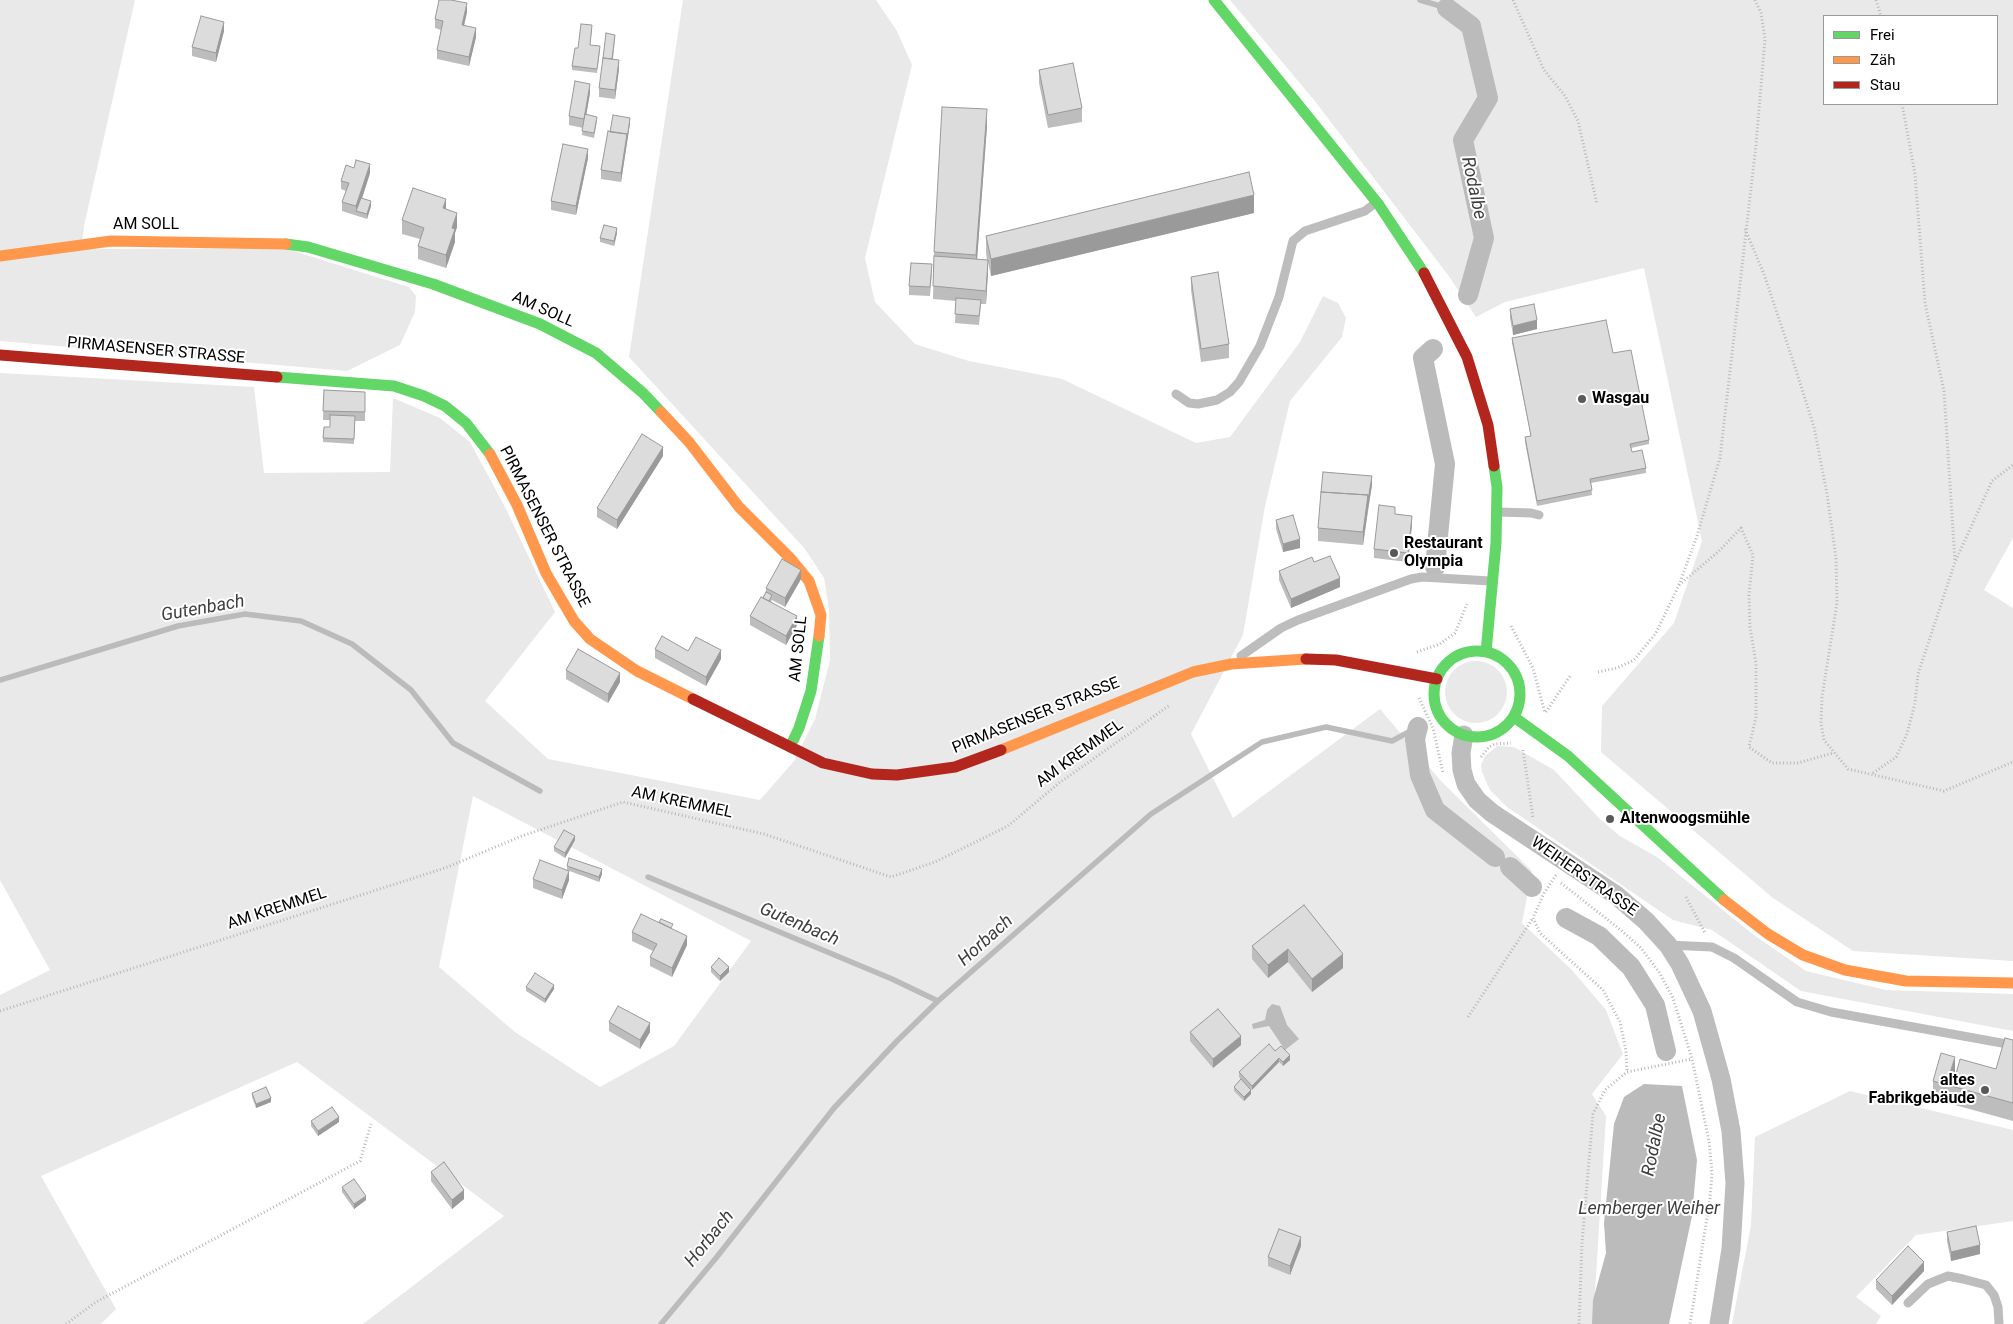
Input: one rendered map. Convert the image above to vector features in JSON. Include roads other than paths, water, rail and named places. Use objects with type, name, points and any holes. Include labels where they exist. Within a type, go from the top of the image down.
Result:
[{"type":"main road","points":[[1214,0],[1377,202],[1422,269],[1467,357],[1488,426],[1493,450],[1498,512],[1486,652]]},
{"type":"main road","name":"AM SOLL","points":[[0,256],[111,241],[282,243],[348,257],[433,284],[540,324],[596,352],[643,393],[689,442],[740,507],[809,580],[821,615],[818,643],[811,691],[800,728],[790,747]]},
{"type":"main road","name":"PIRMASENSER STRASSE","points":[[0,355],[394,386],[446,406],[466,423],[495,460],[517,505],[546,573],[574,621],[590,640],[637,671],[823,763],[872,774],[926,772],[955,767],[985,757],[1155,686],[1193,672],[1230,664],[1299,659],[1336,660],[1437,679]]},
{"type":"main road","points":[[1474,651],[1486,652],[1507,662],[1517,677],[1521,694],[1514,717],[1498,732],[1487,736],[1464,735],[1452,729],[1442,719],[1436,706],[1434,692],[1437,679],[1442,668],[1457,656],[1474,651]]},
{"type":"main road","points":[[1514,717],[1568,756],[1718,895],[1768,934],[1803,955],[1845,970],[1870,976],[1906,980],[2013,983]]},
{"type":"street","name":"WEIHERSTRASSE","points":[[1464,735],[1460,753],[1466,784],[1476,800],[1492,813],[1616,895],[1646,921],[1668,945],[1680,964],[1702,1012],[1715,1053],[1731,1130],[1735,1183],[1731,1249],[1719,1324]]},
{"type":"lane","points":[[1176,394],[1190,403],[1198,404],[1217,400],[1230,392],[1239,382],[1260,346],[1279,297],[1293,241],[1305,231],[1365,211],[1377,202]]},
{"type":"lane","points":[[1498,512],[1531,512],[1539,515]]},
{"type":"lane","name":"PIRMASENSER STRASSE","points":[[1230,664],[1281,628],[1298,620],[1411,579],[1422,577],[1492,581]]},
{"type":"lane","points":[[1668,945],[1712,947],[1734,958],[1797,1002],[1831,1012],[2013,1045]]},
{"type":"lane","points":[[1908,1303],[1928,1284],[1948,1276],[1963,1279],[1986,1285],[1990,1290],[1998,1307],[1999,1324]]},
{"type":"water","points":[[1272,1004],[1280,1006],[1287,1025],[1299,1039],[1285,1050],[1269,1026],[1253,1029],[1252,1024],[1265,1020],[1267,1010]]},
{"type":"water","name":"Lemberger Weiher","points":[[1644,1084],[1682,1086],[1697,1160],[1692,1216],[1669,1324],[1592,1324],[1593,1300],[1606,1253],[1604,1223],[1614,1124],[1624,1097]]},
{"type":"waterway","name":"Rodalbe","points":[[1420,0],[1447,8]]},
{"type":"waterway","name":"Rodalbe","points":[[1447,8],[1471,26],[1488,98],[1463,140],[1484,238],[1468,295]]},
{"type":"waterway","name":"Rodalbe","points":[[1433,349],[1423,358],[1445,464],[1435,567]]},
{"type":"waterway","name":"Gutenbach","points":[[0,680],[178,626],[245,614],[301,621],[352,644],[411,690],[453,743],[540,791]]},
{"type":"waterway","name":"Horbach","points":[[661,1324],[716,1258],[834,1108],[897,1041],[938,1001],[1151,814],[1262,742],[1326,727],[1392,741],[1418,727]]},
{"type":"waterway","name":"Rodalbe","points":[[1418,727],[1415,739],[1420,775],[1435,810],[1495,857]]},
{"type":"waterway","name":"Rodalbe","points":[[1510,867],[1532,887]]},
{"type":"waterway","name":"Gutenbach","points":[[648,877],[892,979],[938,1001]]},
{"type":"waterway","name":"Rodalbe","points":[[1566,918],[1599,936],[1631,967],[1655,1005],[1666,1051]]},
{"type":"place","name":"Wasgau","points":[[1582,399]]},
{"type":"place","name":"Restaurant Olympia","points":[[1394,553]]},
{"type":"place","name":"Altenwoogsmühle","points":[[1610,819]]},
{"type":"place","name":"altes Fabrikgebäude","points":[[1985,1090]]}]
